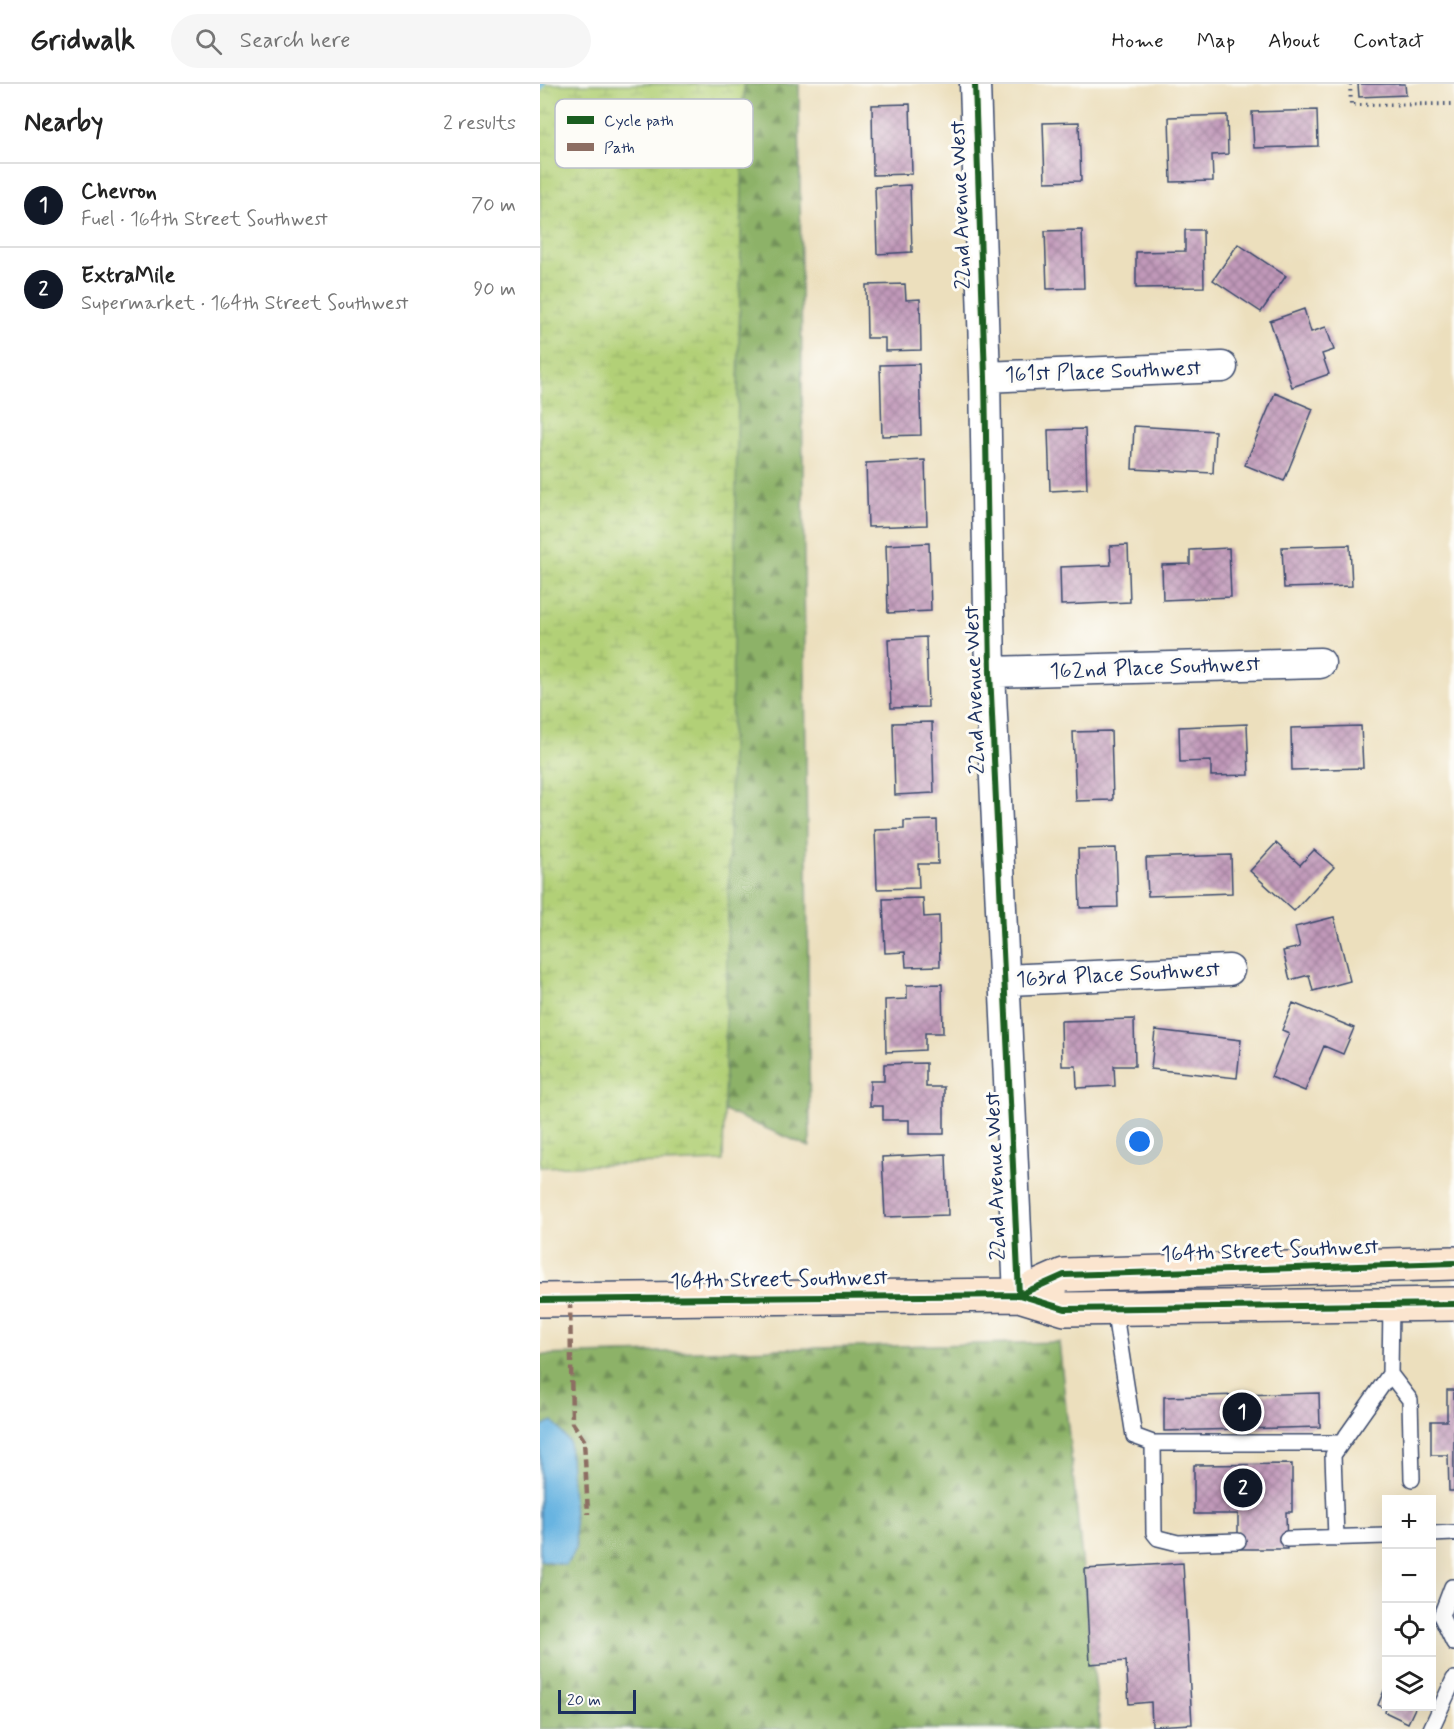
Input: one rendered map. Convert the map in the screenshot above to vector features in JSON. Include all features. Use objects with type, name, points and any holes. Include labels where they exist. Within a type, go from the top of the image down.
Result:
[{"type":"main road","name":"164th Street Southwest","points":[[1019,1295],[1064,1275],[1454,1263]]},
{"type":"main road","name":"164th Street Southwest","points":[[540,1300],[1019,1295],[1065,1309],[1454,1304]]},
{"type":"street","name":"22nd Avenue West","points":[[975,84],[985,376],[990,672],[1019,1295]]},
{"type":"street","name":"161st Place Southwest","points":[[985,376],[1222,368]]},
{"type":"street","name":"162nd Place Southwest","points":[[990,672],[1320,663]]},
{"type":"street","name":"163rd Place Southwest","points":[[1006,980],[1229,970]]},
{"type":"lane","points":[[1336,1538],[1334,1455],[1390,1374],[1391,1305]]},
{"type":"lane","points":[[1114,1308],[1134,1436],[1153,1443],[1341,1443]]},
{"type":"lane","points":[[1390,1374],[1410,1400],[1412,1479]]},
{"type":"lane","points":[[1153,1443],[1154,1533],[1158,1538],[1178,1543],[1238,1541]]},
{"type":"lane","points":[[1436,1534],[1454,1533]]},
{"type":"lane","points":[[1287,1539],[1382,1536]]},
{"type":"lane","points":[[1454,1587],[1452,1587],[1441,1616],[1454,1643]]},
{"type":"lane","points":[[1431,1729],[1454,1679]]},
{"type":"path","points":[[1350,84],[1351,105],[1454,104]]},
{"type":"green space","points":[[540,84],[744,84],[744,99],[555,99],[555,168],[742,168],[723,1161],[540,1167]]},
{"type":"green space","points":[[642,84],[799,84],[810,1147],[545,1035],[540,533],[623,168],[753,168],[753,99],[639,99]]},
{"type":"green space","points":[[1059,1342],[1100,1729],[540,1729],[540,1355]]},
{"type":"water","points":[[553,1421],[569,1442],[576,1548],[566,1565],[540,1560],[540,1428]]},
{"type":"building","points":[[1358,84],[1405,84],[1406,95],[1359,97]]},
{"type":"building","points":[[910,104],[912,174],[873,175],[872,105]]},
{"type":"building","points":[[1317,110],[1318,146],[1254,148],[1252,112]]},
{"type":"building","points":[[1227,115],[1228,154],[1212,155],[1213,181],[1171,182],[1169,117]]},
{"type":"building","points":[[1079,122],[1081,181],[1045,182],[1043,123]]},
{"type":"building","points":[[910,185],[912,252],[877,254],[875,187]]},
{"type":"building","points":[[1082,230],[1084,288],[1047,289],[1045,231]]},
{"type":"building","points":[[1185,230],[1203,230],[1204,287],[1136,288],[1136,252],[1185,251]]},
{"type":"building","points":[[1238,244],[1286,276],[1261,312],[1213,280]]},
{"type":"building","points":[[905,284],[906,300],[920,299],[921,350],[885,351],[885,338],[867,338],[866,285]]},
{"type":"building","points":[[1304,309],[1311,332],[1326,327],[1334,350],[1322,354],[1329,374],[1292,387],[1270,321]]},
{"type":"building","points":[[919,364],[921,435],[882,436],[880,365]]},
{"type":"building","points":[[1275,393],[1313,409],[1284,481],[1245,465]]},
{"type":"building","points":[[1134,426],[1215,431],[1213,473],[1132,469]]},
{"type":"building","points":[[1085,429],[1087,489],[1050,491],[1048,430]]},
{"type":"building","points":[[925,460],[927,525],[868,527],[866,463]]},
{"type":"building","points":[[929,543],[931,611],[888,613],[886,545]]},
{"type":"building","points":[[1128,545],[1130,602],[1061,605],[1060,567],[1111,565],[1110,546]]},
{"type":"building","points":[[1350,545],[1352,586],[1284,588],[1282,547]]},
{"type":"building","points":[[1229,548],[1231,597],[1163,600],[1162,565],[1190,564],[1190,550]]},
{"type":"building","points":[[926,637],[928,707],[891,708],[888,639]]},
{"type":"building","points":[[932,722],[934,793],[895,795],[893,723]]},
{"type":"building","points":[[1247,724],[1249,775],[1211,776],[1211,761],[1180,762],[1179,727]]},
{"type":"building","points":[[1361,726],[1363,768],[1292,770],[1291,728]]},
{"type":"building","points":[[1111,731],[1113,800],[1076,801],[1073,732]]},
{"type":"building","points":[[937,820],[938,864],[918,864],[919,888],[877,889],[875,830],[904,829],[904,821]]},
{"type":"building","points":[[1276,843],[1300,865],[1314,850],[1334,867],[1294,911],[1250,871]]},
{"type":"building","points":[[1116,848],[1118,907],[1080,908],[1078,849]]},
{"type":"building","points":[[1231,855],[1232,893],[1148,896],[1146,858]]},
{"type":"building","points":[[923,898],[924,917],[939,916],[940,966],[906,967],[905,952],[885,953],[883,899]]},
{"type":"building","points":[[1334,917],[1350,981],[1313,991],[1309,975],[1290,980],[1283,951],[1300,947],[1295,927]]},
{"type":"building","points":[[942,984],[943,1033],[925,1033],[925,1050],[886,1052],[885,1000],[907,999],[907,985]]},
{"type":"building","points":[[1293,1003],[1354,1028],[1343,1054],[1324,1046],[1305,1091],[1271,1077],[1289,1033],[1282,1030]]},
{"type":"building","points":[[1134,1019],[1135,1066],[1114,1066],[1115,1086],[1077,1088],[1076,1066],[1062,1066],[1061,1021]]},
{"type":"building","points":[[1155,1030],[1241,1040],[1237,1078],[1151,1069]]},
{"type":"building","points":[[926,1063],[926,1087],[944,1087],[944,1134],[909,1134],[909,1120],[883,1120],[883,1106],[870,1106],[870,1081],[884,1081],[884,1064]]},
{"type":"building","points":[[946,1154],[948,1215],[885,1217],[882,1157]]},
{"type":"building","points":[[1447,1390],[1454,1390],[1454,1491],[1449,1491],[1448,1455],[1431,1455],[1431,1421],[1447,1421]]},
{"type":"building","points":[[1319,1393],[1320,1427],[1164,1431],[1164,1397]]},
{"type":"building","points":[[1292,1464],[1292,1512],[1286,1512],[1287,1549],[1238,1549],[1238,1514],[1194,1514],[1194,1465]]},
{"type":"building","points":[[1183,1563],[1192,1724],[1152,1726],[1151,1702],[1129,1704],[1126,1661],[1090,1664],[1085,1569]]},
{"type":"building","points":[[1382,1696],[1382,1707],[1378,1705]]},
{"type":"building","points":[[1385,1711],[1414,1711],[1408,1723]]},
{"type":"marked path","points":[[570,1300],[572,1422],[584,1440],[588,1514]]},
{"type":"cycle path","points":[[975,84],[985,377],[990,672],[1019,1295]]},
{"type":"cycle path","points":[[1019,1295],[1064,1275],[1454,1263]]},
{"type":"cycle path","points":[[540,1300],[1019,1295],[1065,1309],[1454,1304]]},
{"type":"place","name":"Chevron","points":[[1242,1412]]},
{"type":"place","name":"ExtraMile","points":[[1243,1488]]}]
